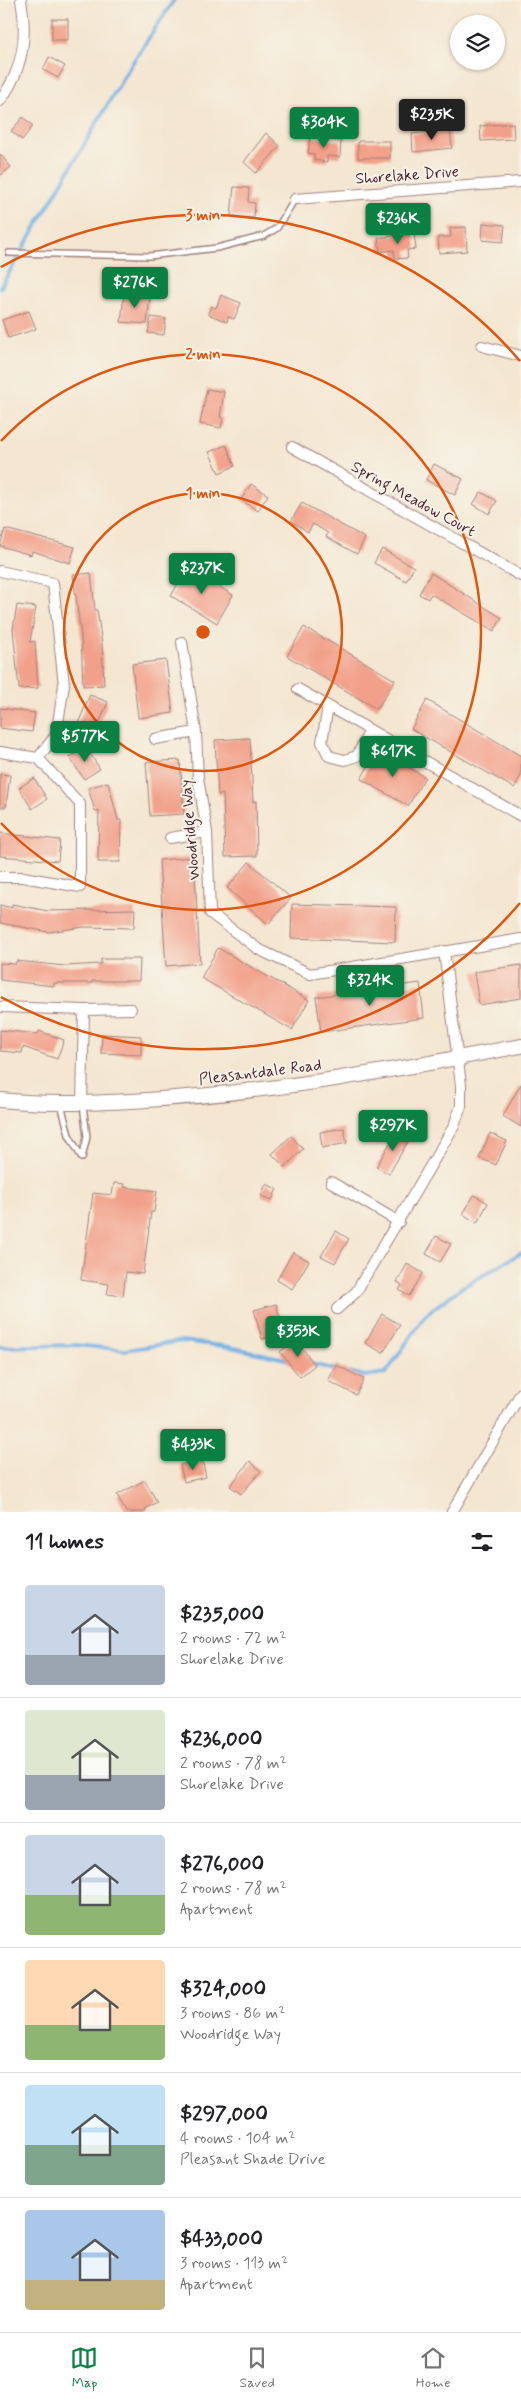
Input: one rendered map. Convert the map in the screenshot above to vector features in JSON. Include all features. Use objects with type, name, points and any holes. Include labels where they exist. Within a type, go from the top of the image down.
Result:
[{"type":"main road","name":"Pleasantdale Road","points":[[0,1100],[61,1104],[249,1092],[521,1046]]},
{"type":"street","points":[[0,100],[18,68],[24,45],[25,20],[22,0]]},
{"type":"street","name":"Shorelake Drive","points":[[295,199],[521,182]]},
{"type":"street","points":[[482,346],[521,356]]},
{"type":"street","name":"Spring Meadow Court","points":[[292,447],[521,576]]},
{"type":"street","points":[[0,570],[53,583],[64,685],[56,735],[38,758]]},
{"type":"street","name":"Woodridge Way","points":[[182,642],[196,732],[198,778],[207,832],[210,913],[258,949],[310,974],[521,939]]},
{"type":"street","points":[[298,689],[521,816]]},
{"type":"street","points":[[328,706],[322,742],[329,756],[345,760],[357,756],[370,730]]},
{"type":"street","points":[[155,739],[196,732]]},
{"type":"street","points":[[0,752],[38,758],[80,804],[80,887],[23,877],[0,877]]},
{"type":"street","points":[[170,838],[207,832]]},
{"type":"street","points":[[337,1309],[356,1292],[399,1222],[454,1126],[461,1106],[461,1085],[444,951]]},
{"type":"street","points":[[0,1007],[84,1010],[130,1009]]},
{"type":"street","points":[[82,1103],[84,1010]]},
{"type":"street","points":[[331,1182],[399,1222]]},
{"type":"street","points":[[452,1512],[521,1393]]},
{"type":"lane","points":[[9,253],[148,256],[217,248],[264,236],[277,228],[295,199]]},
{"type":"lane","points":[[61,1104],[69,1135],[82,1158],[87,1137],[82,1103]]},
{"type":"building","points":[[52,19],[68,19],[68,40],[52,40]]},
{"type":"building","points":[[49,57],[65,66],[58,78],[43,70]]},
{"type":"building","points":[[23,117],[33,126],[22,140],[11,131]]},
{"type":"building","points":[[513,123],[514,139],[481,141],[480,126]]},
{"type":"building","points":[[450,130],[452,148],[413,152],[412,134]]},
{"type":"building","points":[[266,133],[280,146],[256,173],[244,162]]},
{"type":"building","points":[[310,137],[341,141],[340,157],[327,156],[327,162],[314,160],[314,154],[308,153]]},
{"type":"building","points":[[358,141],[390,141],[390,158],[358,158]]},
{"type":"building","points":[[0,154],[11,167],[0,176]]},
{"type":"building","points":[[234,187],[249,188],[248,202],[255,203],[254,218],[231,216]]},
{"type":"building","points":[[483,223],[505,225],[503,242],[482,240]]},
{"type":"building","points":[[466,227],[467,251],[439,253],[438,237],[451,237],[450,228]]},
{"type":"building","points":[[414,233],[416,249],[407,250],[408,258],[395,259],[394,250],[380,252],[378,238]]},
{"type":"building","points":[[124,294],[150,297],[147,324],[121,322]]},
{"type":"building","points":[[221,295],[241,303],[234,319],[228,317],[227,322],[208,314],[211,306],[216,308]]},
{"type":"building","points":[[29,311],[36,329],[8,338],[2,320]]},
{"type":"building","points":[[151,317],[166,319],[164,335],[148,333]]},
{"type":"building","points":[[207,389],[224,392],[220,417],[223,418],[221,428],[200,424]]},
{"type":"building","points":[[226,445],[235,466],[219,473],[209,452]]},
{"type":"building","points":[[434,464],[463,479],[455,495],[426,480]]},
{"type":"building","points":[[251,484],[268,495],[258,511],[241,500]]},
{"type":"building","points":[[481,492],[497,501],[489,514],[473,504]]},
{"type":"building","points":[[302,503],[365,538],[357,554],[326,537],[328,533],[313,524],[308,532],[291,521]]},
{"type":"building","points":[[5,529],[75,547],[70,563],[32,551],[31,555],[0,546]]},
{"type":"building","points":[[382,549],[414,567],[406,581],[374,563]]},
{"type":"building","points":[[187,568],[233,595],[217,623],[171,596]]},
{"type":"building","points":[[91,573],[95,610],[97,610],[102,644],[104,685],[83,686],[81,636],[73,575]]},
{"type":"building","points":[[431,573],[502,618],[494,631],[431,594],[428,599],[419,594]]},
{"type":"building","points":[[17,605],[36,607],[30,642],[35,641],[38,688],[19,689],[13,629]]},
{"type":"building","points":[[304,627],[395,680],[377,709],[287,656]]},
{"type":"building","points":[[166,660],[173,713],[138,718],[132,664]]},
{"type":"building","points":[[90,695],[108,702],[92,740],[74,733]]},
{"type":"building","points":[[427,700],[521,756],[521,776],[514,788],[411,729]]},
{"type":"building","points":[[0,708],[35,713],[32,732],[0,728]]},
{"type":"building","points":[[250,738],[253,802],[256,801],[257,856],[225,857],[223,794],[218,795],[215,740]]},
{"type":"building","points":[[85,746],[100,769],[84,779],[69,757]]},
{"type":"building","points":[[378,749],[425,777],[408,806],[361,779]]},
{"type":"building","points":[[180,760],[184,814],[150,816],[146,762]]},
{"type":"building","points":[[0,774],[10,775],[6,807],[0,807]]},
{"type":"building","points":[[34,778],[47,799],[32,809],[19,788]]},
{"type":"building","points":[[108,782],[118,820],[121,820],[120,862],[98,862],[99,810],[95,811],[88,788]]},
{"type":"building","points":[[0,833],[60,840],[58,861],[0,856]]},
{"type":"building","points":[[194,857],[200,963],[166,966],[159,860]]},
{"type":"building","points":[[249,862],[291,898],[268,924],[227,888]]},
{"type":"building","points":[[12,904],[48,911],[135,909],[134,928],[84,927],[49,932],[0,923],[0,905],[12,908]]},
{"type":"building","points":[[292,904],[396,907],[395,942],[291,938]]},
{"type":"building","points":[[218,948],[309,1000],[292,1030],[201,978]]},
{"type":"building","points":[[101,959],[140,959],[139,981],[54,983],[54,986],[0,980],[0,963],[16,964],[16,961],[65,966],[101,964]]},
{"type":"building","points":[[521,965],[521,998],[479,1005],[474,972]]},
{"type":"building","points":[[420,983],[424,1018],[321,1032],[316,997]]},
{"type":"building","points":[[0,1030],[38,1034],[39,1031],[64,1040],[57,1059],[23,1047],[22,1053],[0,1051]]},
{"type":"building","points":[[102,1034],[141,1036],[141,1055],[101,1053]]},
{"type":"building","points":[[521,1084],[521,1127],[503,1116]]},
{"type":"building","points":[[344,1128],[347,1143],[322,1148],[320,1132]]},
{"type":"building","points":[[397,1131],[410,1138],[389,1174],[376,1167]]},
{"type":"building","points":[[490,1133],[507,1141],[496,1165],[479,1158]]},
{"type":"building","points":[[291,1136],[303,1149],[285,1167],[272,1154]]},
{"type":"building","points":[[114,1183],[125,1184],[124,1187],[157,1191],[154,1212],[151,1212],[143,1274],[126,1272],[123,1296],[107,1294],[109,1284],[81,1280],[93,1193],[112,1195]]},
{"type":"building","points":[[266,1184],[277,1189],[272,1200],[261,1196]]},
{"type":"building","points":[[474,1195],[488,1203],[477,1223],[463,1214]]},
{"type":"building","points":[[336,1231],[349,1239],[335,1263],[321,1256]]},
{"type":"building","points":[[436,1236],[451,1244],[440,1262],[426,1254]]},
{"type":"building","points":[[293,1252],[309,1261],[292,1289],[277,1280]]},
{"type":"building","points":[[407,1264],[423,1273],[409,1296],[399,1290],[402,1285],[397,1282]]},
{"type":"building","points":[[276,1304],[284,1333],[262,1339],[254,1310]]},
{"type":"building","points":[[382,1314],[400,1325],[383,1353],[365,1343]]},
{"type":"building","points":[[296,1340],[315,1365],[300,1377],[280,1352]]},
{"type":"building","points":[[336,1365],[364,1379],[356,1395],[328,1381]]},
{"type":"building","points":[[202,1459],[206,1477],[184,1482],[180,1465]]},
{"type":"building","points":[[250,1461],[261,1471],[241,1494],[230,1486]]},
{"type":"building","points":[[145,1480],[157,1502],[145,1509],[146,1512],[126,1512],[117,1495]]},
{"type":"waterway","points":[[0,288],[129,68],[174,0]]},
{"type":"waterway","points":[[349,1372],[365,1376],[386,1373],[426,1314],[461,1288],[521,1253]]},
{"type":"waterway","points":[[0,1347],[75,1345],[126,1350],[183,1341],[230,1347],[290,1360]]},
{"type":"waterway","points":[[312,1364],[337,1370]]}]
